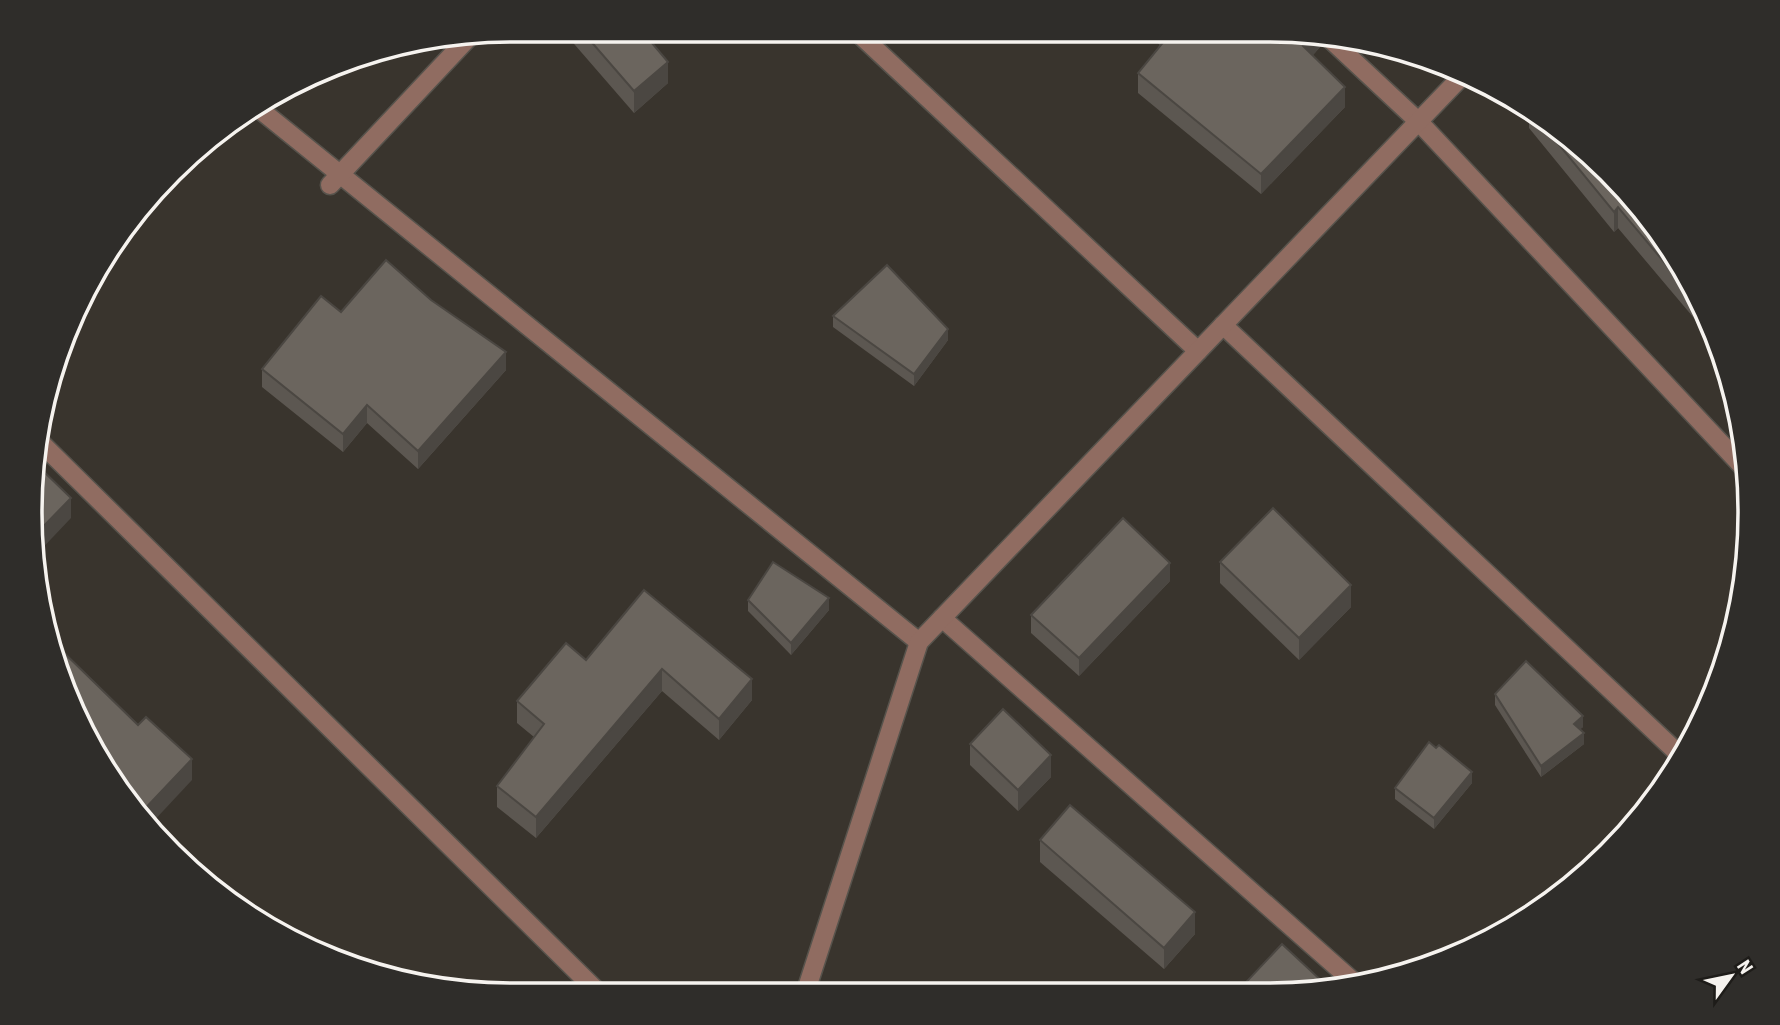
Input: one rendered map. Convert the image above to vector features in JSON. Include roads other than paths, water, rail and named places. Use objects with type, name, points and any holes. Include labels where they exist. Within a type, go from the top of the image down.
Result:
[{"type":"street","points":[[868,42],[1198,351]]},
{"type":"street","points":[[334,179],[460,45]]},
{"type":"street","points":[[1340,48],[1419,122],[1735,458]]},
{"type":"street","points":[[809,983],[919,642],[1457,82]]},
{"type":"street","points":[[264,113],[334,179],[919,642]]},
{"type":"street","points":[[1223,325],[1674,750]]},
{"type":"street","points":[[46,448],[589,983]]},
{"type":"street","points":[[942,618],[1347,976]]}]
